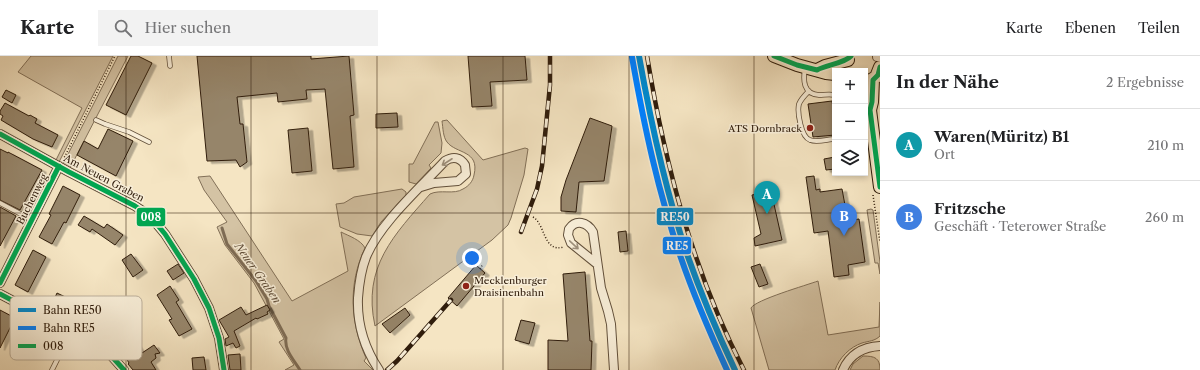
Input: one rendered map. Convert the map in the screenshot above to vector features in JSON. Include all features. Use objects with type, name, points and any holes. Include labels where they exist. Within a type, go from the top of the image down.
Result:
[{"type":"main road","points":[[774,56],[805,67],[832,74]]},
{"type":"main road","points":[[817,70],[826,66],[849,62]]},
{"type":"main road","points":[[877,68],[872,102],[868,106],[880,187]]},
{"type":"street","name":"Am Neuen Graben","points":[[0,134],[130,203],[150,216],[165,234],[210,308],[219,338],[224,370]]},
{"type":"street","points":[[379,370],[368,349],[360,327],[358,305],[361,274],[366,257],[377,237],[396,214],[421,187],[448,160],[457,158],[466,165],[466,174],[458,181],[434,183],[421,187]]},
{"type":"street","name":"Buchenweg","points":[[0,283],[59,166]]},
{"type":"street","points":[[597,264],[568,239],[569,229],[575,223],[584,223],[593,232],[601,288],[611,324],[614,370]]},
{"type":"street","points":[[0,294],[10,299]]},
{"type":"street","points":[[843,370],[850,358],[858,352],[865,348],[880,346]]},
{"type":"street","points":[[116,360],[124,370]]},
{"type":"lane","points":[[169,56],[170,66]]},
{"type":"lane","points":[[805,67],[805,87],[809,91],[818,95],[832,95]]},
{"type":"lane","points":[[809,91],[802,98],[799,105],[802,133],[806,138],[814,141],[832,138]]},
{"type":"lane","points":[[96,120],[129,132],[149,142]]},
{"type":"lane","points":[[0,203],[32,220]]},
{"type":"lane","points":[[52,370],[57,360]]},
{"type":"path","points":[[59,166],[115,56]]},
{"type":"path","points":[[533,218],[538,220],[545,238],[549,243],[558,248],[563,247]]},
{"type":"path","points":[[480,269],[483,264]]},
{"type":"shaded area","points":[[31,56],[113,56],[59,162],[56,160],[82,108],[18,72]]},
{"type":"shaded area","points":[[118,56],[128,56],[70,168],[63,164]]},
{"type":"shaded area","points":[[447,120],[483,160],[525,148],[528,149],[524,175],[511,218],[508,225],[492,240],[375,326],[372,305],[373,286],[377,269],[393,238],[430,194],[459,191],[469,185],[472,181],[475,167],[474,161],[447,142],[443,132],[442,121]]},
{"type":"shaded area","points":[[435,122],[438,122],[442,143],[441,153],[429,165],[431,168],[416,184],[409,182],[409,164],[413,164]]},
{"type":"shaded area","points":[[210,176],[292,301],[348,271],[341,232],[354,238],[363,245],[365,248],[356,275],[354,289],[354,317],[366,358],[364,361],[373,370],[285,370],[294,365],[279,342],[284,339],[254,283],[225,245],[217,227],[227,222],[204,190],[198,177]]},
{"type":"shaded area","points":[[402,189],[406,192],[406,195],[381,222],[372,236],[357,234],[340,227],[336,204],[344,203],[354,197]]},
{"type":"shaded area","points":[[867,210],[873,210],[880,262],[880,274],[878,263],[875,263]]},
{"type":"shaded area","points":[[818,281],[828,335],[879,327],[880,302],[880,336],[849,350],[839,361],[835,370],[769,370],[751,308],[771,297]]},
{"type":"shaded area","points":[[863,356],[871,356],[876,358],[879,363],[880,370],[850,370],[853,364]]},
{"type":"building","points":[[131,56],[138,56],[152,63],[126,115],[106,105]]},
{"type":"building","points":[[197,56],[311,56],[311,59],[349,56],[354,115],[350,116],[354,167],[333,169],[325,89],[306,90],[307,99],[278,102],[277,93],[237,97],[240,124],[243,124],[247,162],[240,167],[236,160],[207,161]]},
{"type":"building","points":[[468,56],[525,56],[527,80],[490,82],[492,106],[472,107]]},
{"type":"building","points":[[6,90],[16,95],[12,103],[2,97]]},
{"type":"building","points":[[832,101],[832,135],[813,137],[808,104]]},
{"type":"building","points":[[5,103],[37,119],[35,123],[58,135],[52,147],[33,139],[1,120],[3,116],[0,114],[0,111]]},
{"type":"building","points":[[397,113],[398,127],[376,128],[376,114]]},
{"type":"building","points":[[590,118],[612,126],[604,181],[579,182],[576,212],[561,211],[561,197],[566,180]]},
{"type":"building","points":[[308,128],[312,171],[292,173],[288,130]]},
{"type":"building","points":[[108,129],[133,141],[116,176],[77,155],[84,141],[98,149]]},
{"type":"building","points":[[0,149],[42,170],[20,210],[0,200]]},
{"type":"building","points":[[832,158],[832,169],[826,170],[824,159]]},
{"type":"building","points":[[814,176],[816,190],[820,189],[820,192],[842,189],[847,216],[852,220],[859,219],[865,262],[848,265],[849,275],[834,277],[828,231],[814,233],[806,177]]},
{"type":"building","points":[[63,186],[80,195],[66,223],[64,222],[52,244],[39,237],[51,215],[49,214]]},
{"type":"building","points":[[771,191],[782,240],[755,246],[754,238],[761,234],[752,195]]},
{"type":"building","points":[[0,207],[16,216],[0,246]]},
{"type":"building","points":[[84,216],[104,228],[107,224],[123,235],[115,245],[92,229],[90,232],[78,225]]},
{"type":"building","points":[[626,231],[628,251],[620,252],[618,232]]},
{"type":"building","points":[[33,250],[46,257],[28,292],[15,285]]},
{"type":"building","points":[[131,254],[143,270],[133,277],[122,260]]},
{"type":"building","points":[[178,264],[184,273],[173,280],[167,271]]},
{"type":"building","points":[[760,264],[768,284],[759,287],[751,267]]},
{"type":"building","name":"Mecklenburger Draisinenbahn","points":[[476,265],[485,273],[457,306],[448,298]]},
{"type":"building","points":[[585,272],[590,341],[592,341],[591,370],[548,370],[548,340],[568,341],[563,274]]},
{"type":"building","points":[[170,286],[179,300],[176,302],[192,329],[179,336],[169,320],[172,319],[157,295]]},
{"type":"building","points":[[57,293],[63,296],[56,296]]},
{"type":"building","points":[[267,305],[270,310],[267,312],[268,314],[257,319],[256,318],[234,331],[240,346],[236,348],[233,343],[226,346],[225,339],[229,337],[219,320],[241,307],[246,315]]},
{"type":"building","points":[[405,308],[410,315],[390,333],[382,324]]},
{"type":"building","points":[[0,310],[10,315],[10,328],[0,348]]},
{"type":"building","points":[[521,320],[535,323],[529,344],[515,340]]},
{"type":"building","points":[[154,345],[160,353],[155,354],[156,358],[151,362],[156,370],[133,370],[128,364],[127,360],[142,360],[142,353]]},
{"type":"building","points":[[240,354],[241,370],[230,370],[228,355]]},
{"type":"building","points":[[204,357],[206,370],[193,370],[192,358]]},
{"type":"waterway","name":"Neuer Graben","points":[[222,228],[227,244],[256,281],[267,299],[269,306],[286,338],[286,347],[300,370]]},
{"type":"railway","points":[[521,232],[537,189],[542,166],[550,85],[550,56]]},
{"type":"railway","points":[[647,56],[663,137],[683,217],[710,295],[744,370]]},
{"type":"railway","points":[[387,370],[397,361],[451,300]]},
{"type":"rail line","name":"RE50","points":[[639,56],[659,156],[679,230],[704,298],[735,370]]},
{"type":"rail line","name":"RE5","points":[[632,57],[641,108],[665,208],[686,272],[708,328],[727,370]]},
{"type":"transit line","name":"008","points":[[774,56],[797,65],[817,70],[851,56]]},
{"type":"transit line","name":"008","points":[[880,67],[878,75],[873,80],[870,110],[880,187]]},
{"type":"transit line","name":"008","points":[[0,134],[135,206],[150,216],[165,234],[194,279],[209,308],[219,338],[224,370]]},
{"type":"transit line","name":"008","points":[[0,283],[59,166]]},
{"type":"transit line","name":"008","points":[[0,294],[10,299]]},
{"type":"transit line","name":"008","points":[[115,360],[124,370]]},
{"type":"place","name":"ATS Dornbrack","points":[[810,128]]},
{"type":"place","name":"Waren(Müritz) B1","points":[[767,214]]},
{"type":"place","name":"Fritzsche","points":[[844,236]]},
{"type":"place","name":"Mecklenburger Draisinenbahn","points":[[466,286]]}]
